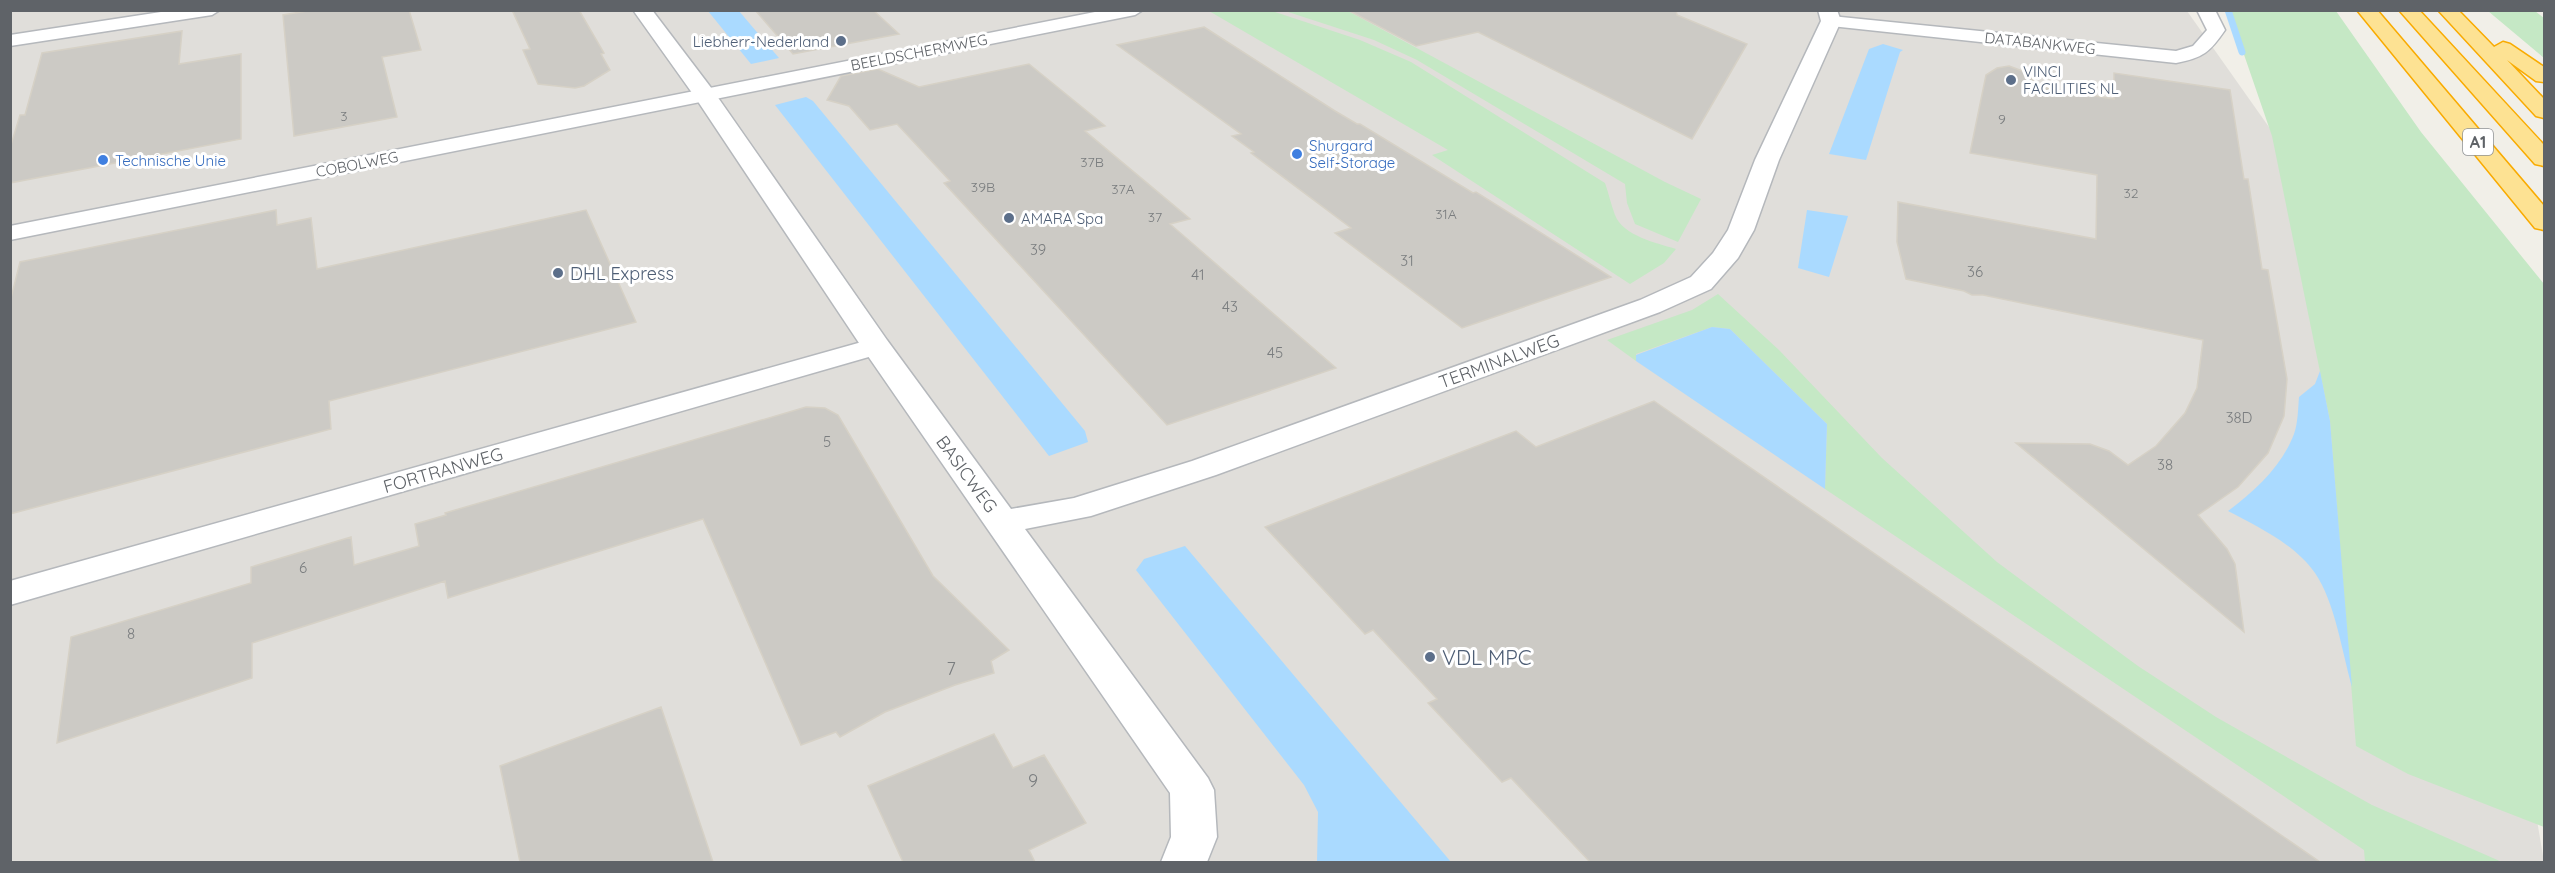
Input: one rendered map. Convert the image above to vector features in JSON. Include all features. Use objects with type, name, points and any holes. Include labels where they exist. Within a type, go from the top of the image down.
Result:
[{"type":"highway","name":"A1","points":[[2366,10],[2544,222]]},
{"type":"highway","name":"A1","points":[[2408,10],[2544,159]]},
{"type":"highway","points":[[2448,11],[2544,76]]},
{"type":"highway","points":[[2448,11],[2544,111]]},
{"type":"street","points":[[10,41],[212,10]]},
{"type":"street","name":"BASICWEG","points":[[642,10],[704,94],[876,346],[1192,790],[1194,837],[1184,862]]},
{"type":"street","name":"BEELDSCHERMWEG","points":[[704,94],[1135,10]]},
{"type":"street","name":"DATABANKWEG","points":[[1829,16],[2176,57],[2192,55],[2202,50],[2216,30],[2206,10]]},
{"type":"street","name":"TERMINALWEG","points":[[1002,522],[1079,508],[1204,468],[1650,306],[1701,283],[1724,258],[1741,230],[1767,160],[1829,16]]},
{"type":"street","name":"COBOLWEG","points":[[10,233],[704,94]]},
{"type":"street","name":"FORTRANWEG","points":[[10,593],[876,346]]},
{"type":"shaded area","points":[[10,11],[2187,11],[2434,361],[2506,636],[2544,862],[11,862]]},
{"type":"green space","points":[[1209,11],[1272,11],[1360,40],[1411,62],[1605,183],[1615,215],[1625,228],[1641,238],[1676,249],[1664,263],[1630,284],[1432,155],[1448,150]]},
{"type":"green space","points":[[1285,11],[1348,11],[1665,182],[1701,199],[1678,242],[1635,224],[1627,203],[1625,184],[1417,60],[1374,40]]},
{"type":"green space","points":[[2229,11],[2336,11],[2421,132],[2544,284],[2544,827],[2408,774],[2356,746],[2330,421],[2272,136]]},
{"type":"green space","points":[[2488,11],[2535,11],[2544,18],[2544,58]]},
{"type":"green space","points":[[1718,294],[1779,350],[1882,458],[1997,562],[2138,666],[2216,717],[2372,805],[2502,862],[2365,862],[2364,850],[1825,489],[1827,424],[1730,329],[1712,327],[1636,354],[1636,361],[1607,340],[1692,310]]},
{"type":"water","points":[[708,11],[739,11],[779,58],[751,64]]},
{"type":"water","points":[[1883,44],[1903,50],[1900,52],[1866,160],[1829,154],[1869,49]]},
{"type":"water","points":[[806,97],[813,101],[1085,431],[1088,442],[1049,456],[775,105]]},
{"type":"water","points":[[1807,210],[1848,216],[1829,277],[1798,268]]},
{"type":"water","points":[[1712,327],[1730,329],[1827,424],[1825,489],[1636,361],[1636,355]]},
{"type":"water","points":[[2320,371],[2330,421],[2352,687],[2333,613],[2315,573],[2287,545],[2228,511],[2258,486],[2282,457],[2295,430],[2299,397],[2315,384]]},
{"type":"water","points":[[1185,546],[1451,862],[1317,862],[1318,812],[1304,785],[1136,570],[1144,559]]},
{"type":"building","points":[[313,10],[409,10],[421,50],[382,57],[397,117],[294,136],[283,15]]},
{"type":"building","points":[[512,10],[579,10],[604,53],[601,54],[610,70],[584,86],[575,88],[538,84],[523,50],[530,49]]},
{"type":"building","points":[[755,10],[873,10],[899,34],[793,54]]},
{"type":"building","points":[[1348,10],[1676,10],[1677,15],[1747,44],[1692,139],[1478,32],[1416,46]]},
{"type":"building","points":[[1204,27],[1335,111],[1473,193],[1476,192],[1611,277],[1462,328],[1335,233],[1351,228],[1251,153],[1254,152],[1232,136],[1241,134],[1117,45]]},
{"type":"building","points":[[182,31],[179,64],[241,54],[241,139],[10,183],[10,148],[20,115],[25,115],[42,53]]},
{"type":"building","points":[[1029,64],[1105,126],[1085,131],[1190,219],[1170,224],[1336,368],[1167,425],[944,183],[950,181],[897,124],[870,130],[849,106],[827,100],[841,76],[878,69],[919,87]]},
{"type":"building","points":[[2009,66],[2025,72],[2034,81],[2033,86],[2114,99],[2114,73],[2230,90],[2244,179],[2248,179],[2262,269],[2268,270],[2287,379],[2284,416],[2268,453],[2238,487],[2198,515],[2227,549],[2235,564],[2244,632],[2016,443],[2090,444],[2109,451],[2128,465],[2156,446],[2185,413],[2197,388],[2203,340],[1983,295],[1972,295],[1964,291],[1906,279],[1897,242],[1898,202],[2096,239],[2097,175],[1970,153],[1986,75],[1997,68]]},
{"type":"building","points":[[276,210],[277,225],[311,218],[317,269],[586,210],[636,322],[329,401],[331,429],[10,514],[10,302],[20,262]]},
{"type":"building","points":[[1654,401],[2320,862],[1590,862],[1511,778],[1502,782],[1428,703],[1437,699],[1373,630],[1365,634],[1265,527],[1516,431],[1536,447]]},
{"type":"building","points":[[806,407],[825,408],[838,415],[933,576],[1009,650],[991,661],[994,673],[955,685],[885,712],[840,737],[836,732],[801,745],[703,519],[448,598],[445,581],[252,643],[252,678],[57,743],[71,637],[251,583],[251,567],[351,537],[354,565],[419,546],[415,524],[446,515],[445,513]]},
{"type":"building","points":[[661,707],[713,862],[520,862],[500,766]]},
{"type":"building","points":[[994,734],[1013,768],[1044,755],[1086,823],[1029,850],[1035,862],[903,862],[868,786]]},
{"type":"waterway","points":[[2228,10],[2242,52]]},
{"type":"place","name":"Liebherr-Nederland","points":[[841,41]]},
{"type":"place","name":"VINCI FACILITIES NL","points":[[2011,80]]},
{"type":"place","name":"Shurgard Self-Storage","points":[[1297,154]]},
{"type":"place","name":"Technische Unie","points":[[103,160]]},
{"type":"place","name":"AMARA Spa","points":[[1009,218]]},
{"type":"place","name":"DHL Express","points":[[558,273]]},
{"type":"place","name":"VDL MPC","points":[[1430,657]]}]
